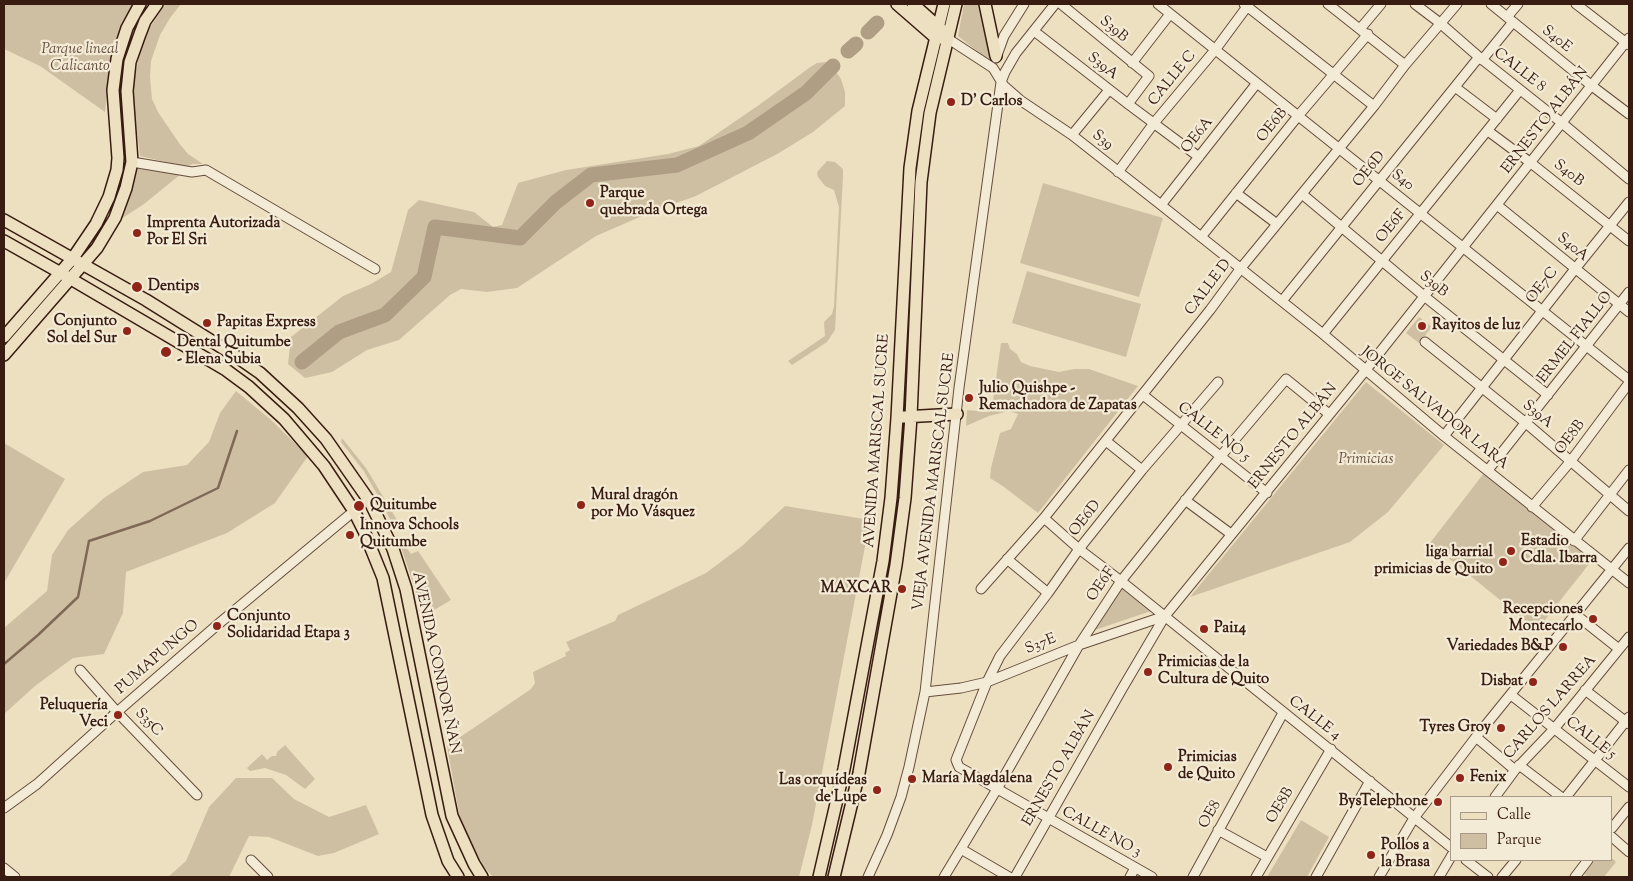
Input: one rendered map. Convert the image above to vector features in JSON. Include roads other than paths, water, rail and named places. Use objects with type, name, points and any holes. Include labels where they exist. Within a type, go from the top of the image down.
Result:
[{"type":"main road","points":[[4,336],[73,258],[102,212],[117,170],[114,76],[117,59],[127,28],[140,4]]},
{"type":"main road","points":[[4,356],[97,248],[115,218],[126,188],[132,162],[127,91],[130,62],[146,21],[157,4]]},
{"type":"main road","points":[[897,4],[941,34]]},
{"type":"main road","points":[[913,4],[941,34]]},
{"type":"main road","name":"AVENIDA MARISCAL SUCRE","points":[[834,877],[859,772],[896,565],[905,498],[911,416],[921,182],[944,4]]},
{"type":"main road","name":"AVENIDA MARISCAL SUCRE","points":[[819,877],[844,769],[883,561],[891,498],[897,418],[910,168],[918,111],[941,34],[956,4]]},
{"type":"main road","points":[[985,4],[996,56]]},
{"type":"main road","points":[[127,28],[140,34]]},
{"type":"main road","name":"AVENIDA CONDOR ÑAN","points":[[4,220],[84,264],[234,355],[260,373],[298,408],[326,439],[370,502],[393,550],[406,589],[452,816],[482,877]]},
{"type":"main road","points":[[4,241],[226,370],[249,387],[284,419],[311,449],[354,510],[383,578],[432,816],[448,861],[458,877]]},
{"type":"main road","points":[[902,315],[916,316]]},
{"type":"main road","points":[[897,418],[956,414]]},
{"type":"street","points":[[993,68],[1004,36],[1024,4]]},
{"type":"street","name":"VIEJA AVENIDA MARISCAL SUCRE","points":[[868,877],[887,835],[901,797],[925,692],[956,414],[1001,82],[1004,72],[1016,53],[1055,4]]},
{"type":"street","name":"S39B","points":[[1061,4],[1149,76],[1128,104]]},
{"type":"street","name":"S40","points":[[1158,4],[1629,382]]},
{"type":"street","points":[[1132,63],[1175,4]]},
{"type":"street","points":[[1328,4],[1405,65]]},
{"type":"street","name":"OE6B","points":[[1201,237],[1298,116],[1334,75],[1381,4]]},
{"type":"street","name":"CALLE 8","points":[[1415,4],[1629,179]]},
{"type":"street","name":"CALLE D","points":[[982,589],[1044,518],[1210,310],[1241,268],[1374,106],[1405,65],[1457,4]]},
{"type":"street","name":"S40E","points":[[1491,4],[1629,114]]},
{"type":"street","name":"OE6D","points":[[1282,301],[1455,87],[1480,59],[1510,20],[1518,4]]},
{"type":"street","points":[[1576,4],[1628,42]]},
{"type":"street","points":[[1247,5],[1374,106]]},
{"type":"street","name":"CALLE C","points":[[1118,172],[1154,123],[1215,50],[1247,5]]},
{"type":"street","name":"S39A","points":[[1034,31],[1109,90],[1200,157]]},
{"type":"street","name":"S39","points":[[941,34],[993,68],[1007,90],[1072,135],[1241,268]]},
{"type":"street","name":"ERNESTO ALBÁN","points":[[1014,876],[1165,616],[1231,534],[1267,493],[1628,42]]},
{"type":"street","name":"OE6A","points":[[1161,205],[1257,83]]},
{"type":"street","points":[[1455,87],[1497,119]]},
{"type":"street","points":[[1072,135],[1109,90]]},
{"type":"street","name":"OE6F","points":[[1323,334],[1520,90]]},
{"type":"street","name":"S40B","points":[[1488,131],[1629,241]]},
{"type":"street","points":[[132,162],[192,172],[206,170],[376,269]]},
{"type":"street","points":[[1236,193],[1277,224]]},
{"type":"street","name":"S39B","points":[[1302,194],[1424,296],[1548,395]]},
{"type":"street","name":"OE7C","points":[[1444,436],[1629,202]]},
{"type":"street","name":"S40A","points":[[1497,205],[1629,312]]},
{"type":"street","name":"JORGE SALVADOR LARA","points":[[1241,268],[1444,436],[1574,541],[1612,569]]},
{"type":"street","name":"ERMEL FIALLO","points":[[1488,470],[1629,292]]},
{"type":"street","name":"S39A","points":[[1425,342],[1526,423],[1629,511]]},
{"type":"street","name":"OE6F","points":[[944,877],[998,789],[1079,645],[1121,581],[1220,457],[1286,379],[1329,414]]},
{"type":"street","name":"OE6D","points":[[959,767],[956,760],[987,682],[1000,656],[1079,549],[1142,470],[1218,382]]},
{"type":"street","name":"OE8B","points":[[1532,507],[1570,462],[1629,382]]},
{"type":"street","name":"CALLE NO 5","points":[[1143,395],[1267,493]]},
{"type":"street","points":[[1106,441],[1142,470]]},
{"type":"street","points":[[1574,541],[1629,470]]},
{"type":"street","points":[[1185,500],[1231,534]]},
{"type":"street","name":"PUMAPUNGO","points":[[4,808],[38,784],[117,712],[354,510]]},
{"type":"street","name":"CALLE 4","points":[[1044,518],[1079,549],[1165,616],[1450,846]]},
{"type":"street","points":[[1380,877],[1414,818],[1476,737],[1629,548]]},
{"type":"street","points":[[1007,559],[1048,593]]},
{"type":"street","points":[[1612,569],[1629,583]]},
{"type":"street","points":[[1574,614],[1619,649]]},
{"type":"street","name":"S37E","points":[[925,692],[961,688],[987,682],[1079,645],[1165,616]]},
{"type":"street","name":"CARLOS LARREA","points":[[1496,796],[1517,768],[1554,729],[1629,637]]},
{"type":"street","name":"S35C","points":[[80,670],[117,712],[198,795]]},
{"type":"street","points":[[1567,796],[1628,721],[1585,690]]},
{"type":"street","name":"CALLE 5","points":[[1511,694],[1629,787]]},
{"type":"street","name":"OE8","points":[[1193,877],[1283,713]]},
{"type":"street","points":[[1476,737],[1517,768],[1559,796]]},
{"type":"street","name":"OE8B","points":[[1256,877],[1331,750]]},
{"type":"street","name":"CALLE NO 3","points":[[959,767],[1152,877]]},
{"type":"street","points":[[1316,877],[1370,781]]},
{"type":"street","points":[[1613,827],[1629,807]]},
{"type":"street","points":[[1218,830],[1267,856]]},
{"type":"street","points":[[1613,838],[1629,852]]},
{"type":"street","points":[[961,849],[1014,876],[1026,877]]},
{"type":"street","points":[[1439,877],[1450,858]]},
{"type":"street","points":[[251,860],[268,877]]},
{"type":"street","points":[[1467,861],[1488,877]]},
{"type":"street","points":[[1502,877],[1515,861]]},
{"type":"street","points":[[1577,876],[1587,861]]},
{"type":"street","points":[[4,868],[15,877]]},
{"type":"street","points":[[1130,877],[1135,868]]},
{"type":"waterway","points":[[868,32],[877,23]]},
{"type":"waterway","points":[[848,51],[856,44]]},
{"type":"waterway","points":[[302,362],[339,332],[385,315],[424,277],[435,227],[520,238],[556,202],[591,175],[677,165],[748,133],[806,93],[833,66]]},
{"type":"waterway","points":[[4,664],[78,597],[89,541],[150,521],[218,488],[237,431]]},
{"type":"place","name":"D’ Carlos","points":[[951,102]]},
{"type":"place","name":"Parque quebrada Ortega","points":[[590,203]]},
{"type":"place","name":"Imprenta Autorizada Por El Sri","points":[[137,233]]},
{"type":"place","name":"Dentips","points":[[137,287]]},
{"type":"place","name":"Papitas Express","points":[[207,323]]},
{"type":"place","name":"Rayitos de luz","points":[[1422,326]]},
{"type":"place","name":"Conjunto Sol del Sur","points":[[127,331]]},
{"type":"place","name":"Dental Quitumbe - Elena Subia","points":[[166,352]]},
{"type":"place","name":"Julio Quishpe - Remachadora de Zapatas","points":[[969,398]]},
{"type":"place","name":"Mural dragón por Mo Vásquez","points":[[581,505]]},
{"type":"place","name":"Quitumbe","points":[[359,506]]},
{"type":"place","name":"Innova Schools Quitumbe","points":[[350,535]]},
{"type":"place","name":"Estadio Cdla. Ibarra","points":[[1511,551]]},
{"type":"place","name":"liga barrial primicias de Quito","points":[[1503,562]]},
{"type":"place","name":"MAXCAR","points":[[902,589]]},
{"type":"place","name":"Recepciones Montecarlo","points":[[1593,619]]},
{"type":"place","name":"Conjunto Solidaridad Etapa 3","points":[[217,626]]},
{"type":"place","name":"Pai14","points":[[1204,629]]},
{"type":"place","name":"Variedades B&P","points":[[1563,647]]},
{"type":"place","name":"Primicias de la Cultura de Quito","points":[[1148,672]]},
{"type":"place","name":"Disbat","points":[[1533,682]]},
{"type":"place","name":"Peluquería Veci","points":[[118,715]]},
{"type":"place","name":"Tyres Groy","points":[[1501,728]]},
{"type":"place","name":"Primicias de Quito","points":[[1168,767]]},
{"type":"place","name":"Fenix","points":[[1460,778]]},
{"type":"place","name":"María Magdalena","points":[[912,779]]},
{"type":"place","name":"Las orquídeas de Lupe","points":[[877,790]]},
{"type":"place","name":"BysTelephone","points":[[1438,802]]},
{"type":"place","name":"Pollos a la Brasa","points":[[1371,855]]},
{"type":"park label","name":"Parque lineal Calicanto","points":[[80,58]]},
{"type":"park label","name":"Primicias","points":[[1366,460]]}]
